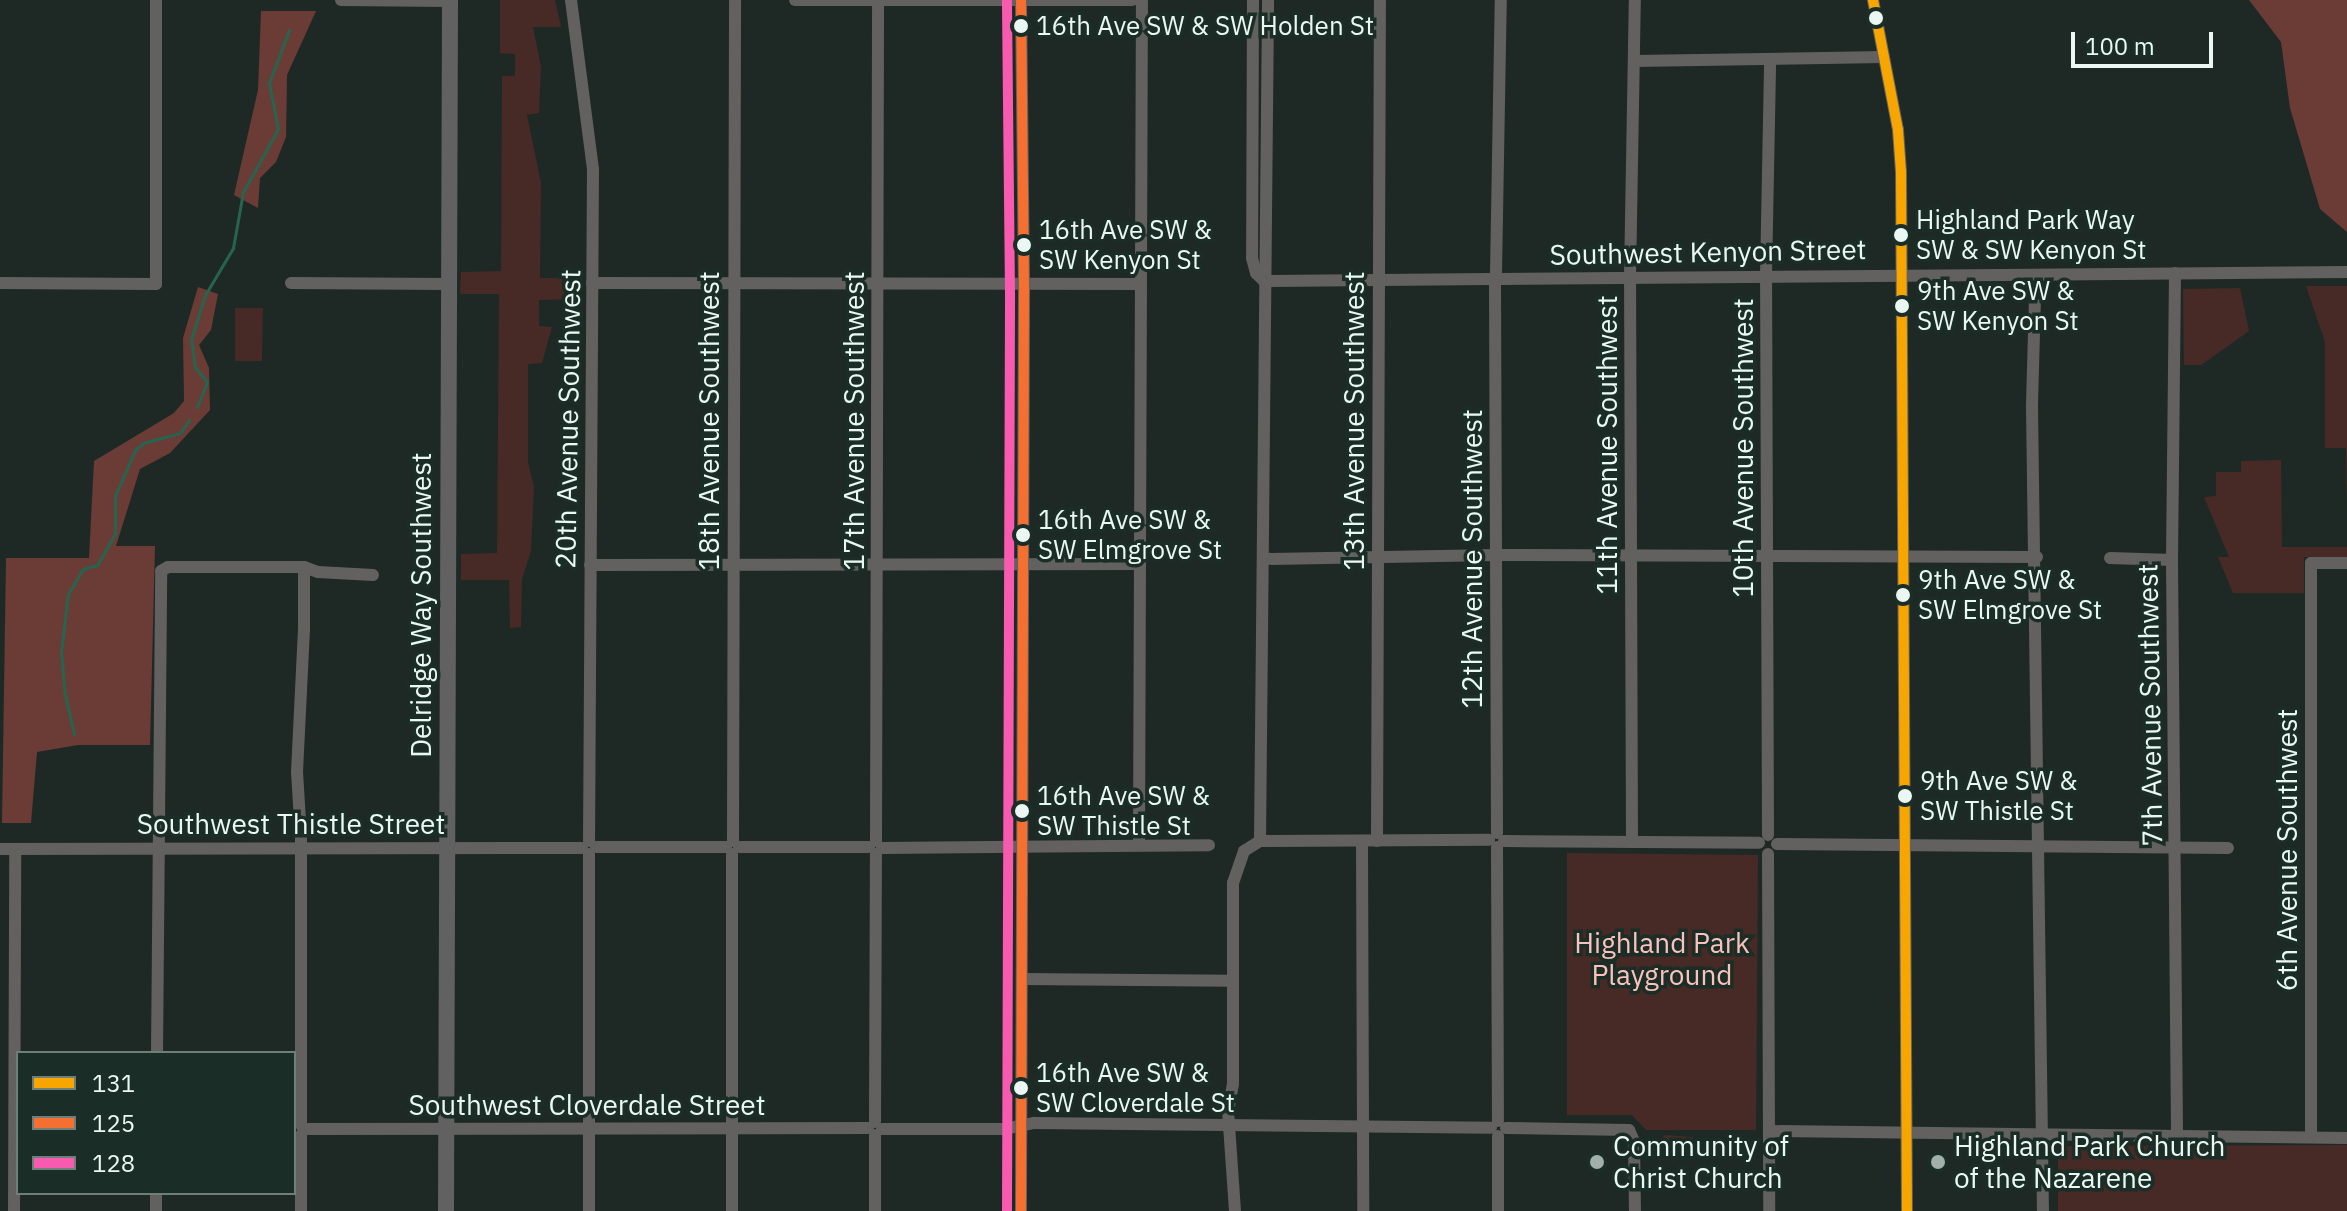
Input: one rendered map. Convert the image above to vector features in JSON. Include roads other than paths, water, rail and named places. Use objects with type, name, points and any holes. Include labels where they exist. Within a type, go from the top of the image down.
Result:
[{"type":"main road","name":"Delridge Way Southwest","points":[[446,1211],[450,0]]},
{"type":"street","points":[[0,283],[156,284],[156,0]]},
{"type":"street","points":[[341,0],[450,0]]},
{"type":"street","name":"20th Avenue Southwest","points":[[571,0],[592,142],[589,1211]]},
{"type":"street","name":"18th Avenue Southwest","points":[[732,1211],[735,0]]},
{"type":"street","points":[[795,0],[1132,0]]},
{"type":"street","points":[[1139,845],[1142,0]]},
{"type":"street","points":[[1253,0],[1252,258],[1256,273],[1264,281]]},
{"type":"street","points":[[1260,841],[1268,0]]},
{"type":"street","name":"13th Avenue Southwest","points":[[1377,841],[1380,0]]},
{"type":"street","name":"12th Avenue Southwest","points":[[1498,1211],[1495,279],[1501,0]]},
{"type":"street","name":"11th Avenue Southwest","points":[[1632,842],[1630,277],[1635,0]]},
{"type":"street","points":[[1873,0],[1901,172],[1907,1211]]},
{"type":"street","name":"17th Avenue Southwest","points":[[875,1211],[878,1]]},
{"type":"street","points":[[1021,1],[1024,285],[1021,1211]]},
{"type":"street","points":[[1634,61],[1884,57]]},
{"type":"street","name":"10th Avenue Southwest","points":[[1769,1211],[1766,276],[1770,61]]},
{"type":"street","name":"Southwest Kenyon Street","points":[[1264,281],[2347,272]]},
{"type":"street","name":"7th Avenue Southwest","points":[[2175,273],[2172,560],[2177,1136]]},
{"type":"street","points":[[291,283],[448,284]]},
{"type":"street","points":[[592,283],[1141,284]]},
{"type":"street","points":[[2035,297],[2032,407],[2037,557],[2039,1134],[2043,1211]]},
{"type":"street","points":[[1263,559],[1497,555],[2037,557]]},
{"type":"street","points":[[2110,558],[2172,560]]},
{"type":"street","name":"6th Avenue Southwest","points":[[2311,1137],[2311,563],[2347,563]]},
{"type":"street","points":[[590,565],[1140,564]]},
{"type":"street","points":[[301,1211],[301,848],[297,741],[304,630],[304,567]]},
{"type":"street","points":[[157,1051],[160,575],[164,569],[304,567],[318,572],[373,575]]},
{"type":"street","points":[[1235,1211],[1228,1125],[1233,1084],[1233,883],[1244,851],[1260,841],[1497,840],[2228,848]]},
{"type":"street","points":[[1362,842],[1363,1211]]},
{"type":"street","name":"Southwest Thistle Street","points":[[0,849],[1209,845]]},
{"type":"street","points":[[14,1211],[15,849]]},
{"type":"street","points":[[1022,979],[1231,981]]},
{"type":"street","name":"Southwest Cloverdale Street","points":[[300,1130],[1005,1129],[1022,1125],[1623,1128],[1632,1133],[1635,1211]]},
{"type":"street","points":[[0,1131],[16,1131]]},
{"type":"street","points":[[1769,1131],[2347,1138]]},
{"type":"waterway","points":[[197,407],[207,382],[195,367],[191,340],[205,295],[233,248],[243,192],[278,129],[269,83],[289,30]]},
{"type":"waterway","points":[[74,734],[65,696],[61,652],[68,594],[83,569],[97,565],[115,534],[115,496],[135,450],[143,443],[180,433],[189,420]]},
{"type":"place","name":"16th Ave SW & SW Holden St","points":[[1021,26]]},
{"type":"place","name":"Highland Park Way SW & SW Kenyon St","points":[[1901,235]]},
{"type":"place","name":"16th Ave SW & SW Kenyon St","points":[[1024,245]]},
{"type":"place","name":"9th Ave SW & SW Kenyon St","points":[[1902,306]]},
{"type":"place","name":"16th Ave SW & SW Elmgrove St","points":[[1023,535]]},
{"type":"place","name":"9th Ave SW & SW Elmgrove St","points":[[1903,595]]},
{"type":"place","name":"9th Ave SW & SW Thistle St","points":[[1905,796]]},
{"type":"place","name":"16th Ave SW & SW Thistle St","points":[[1022,811]]},
{"type":"place","name":"16th Ave SW & SW Cloverdale St","points":[[1021,1088]]},
{"type":"place","name":"Community of Christ Church","points":[[1597,1162]]},
{"type":"place","name":"Highland Park Church of the Nazarene","points":[[1938,1162]]},
{"type":"park label","name":"Highland Park Playground","points":[[1662,959]]}]
